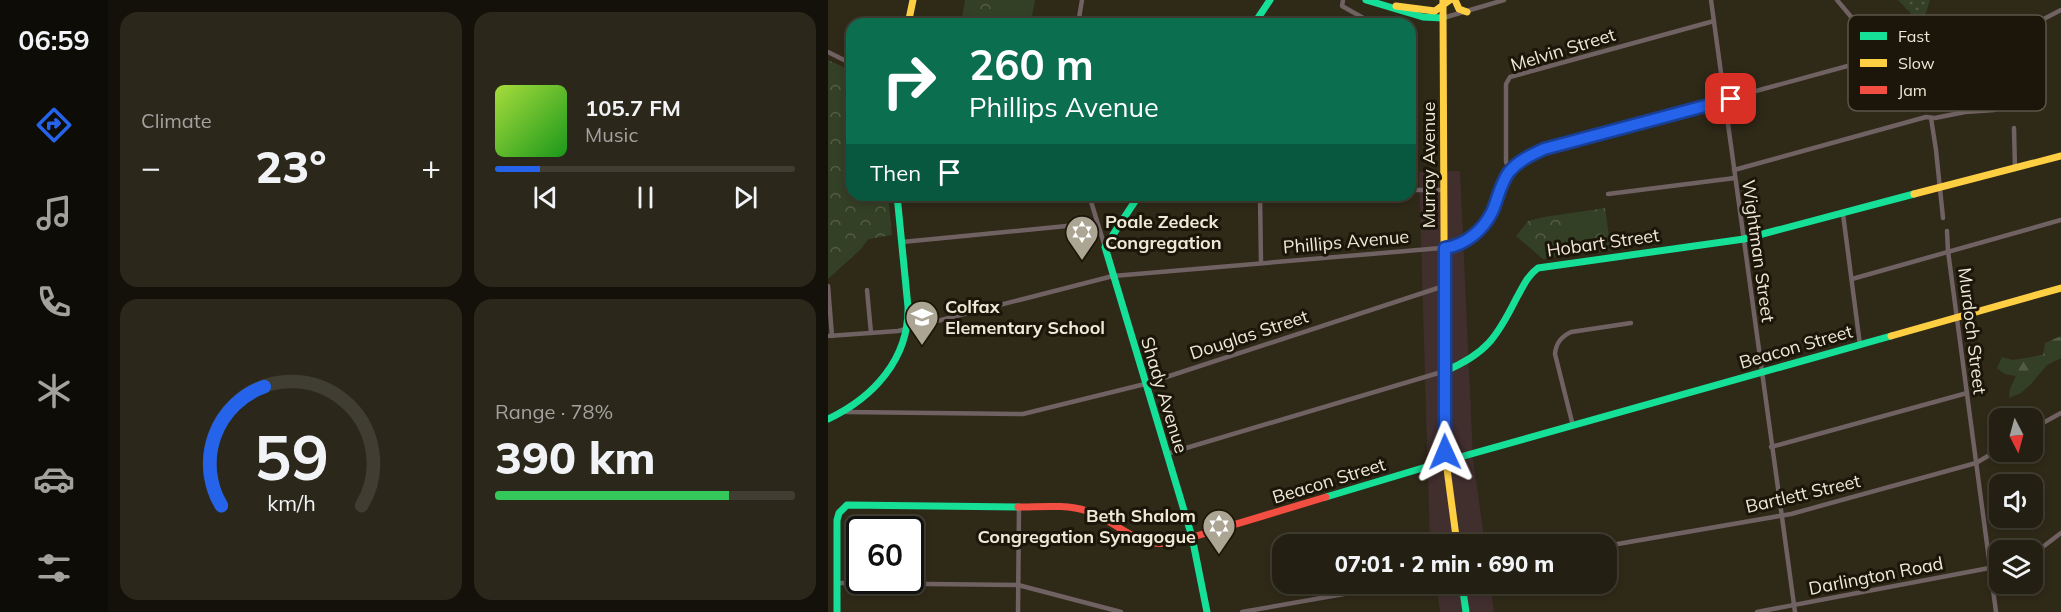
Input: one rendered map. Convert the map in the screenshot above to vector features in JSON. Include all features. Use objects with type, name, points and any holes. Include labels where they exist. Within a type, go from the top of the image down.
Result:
[{"type":"main road","points":[[909,18],[913,0]]},
{"type":"main road","points":[[1260,16],[1270,0]]},
{"type":"main road","points":[[1366,0],[1390,6],[1431,11],[1443,18]]},
{"type":"main road","points":[[1431,11],[1450,0]]},
{"type":"main road","points":[[1455,0],[1459,9],[1467,12]]},
{"type":"main road","name":"Murray Avenue","points":[[1443,3],[1444,371],[1446,461],[1455,534]]},
{"type":"main road","points":[[1390,6],[1404,12],[1443,18]]},
{"type":"main road","name":"Hobart Street","points":[[1444,371],[1470,360],[1487,348],[1496,336],[1528,276],[1538,268],[1744,240],[2061,156]]},
{"type":"main road","points":[[828,419],[846,411],[869,394],[887,372],[899,352],[906,328],[907,301],[898,201]]},
{"type":"main road","points":[[1105,247],[1136,201]]},
{"type":"main road","name":"Shady Avenue","points":[[1105,247],[1192,537],[1207,612]]},
{"type":"main road","name":"Beacon Street","points":[[837,612],[837,520],[839,513],[847,505],[1063,507],[1086,510],[1140,539],[1153,543],[1173,543],[1446,461],[2061,288]]},
{"type":"main road","points":[[1463,594],[1466,612]]},
{"type":"street","points":[[1079,18],[1082,0]]},
{"type":"street","points":[[1342,0],[1342,6],[1363,18]]},
{"type":"street","points":[[1443,18],[1504,0]]},
{"type":"street","name":"Wightman Street","points":[[1711,0],[1795,609]]},
{"type":"street","points":[[1837,0],[1850,15]]},
{"type":"street","points":[[2046,18],[2061,10]]},
{"type":"street","name":"Melvin Street","points":[[1510,170],[1506,162],[1506,84],[1510,77],[1714,21]]},
{"type":"street","points":[[828,52],[846,61]]},
{"type":"street","points":[[1510,170],[1527,157],[1544,149],[1848,66]]},
{"type":"street","points":[[1734,170],[1861,134],[1931,118],[1965,112],[1994,111]]},
{"type":"street","points":[[1931,118],[1942,218]]},
{"type":"street","points":[[2014,128],[2015,169]]},
{"type":"street","name":"Phillips Avenue","points":[[830,336],[906,328],[1113,276],[1445,248],[1462,243],[1480,229],[1492,211],[1503,180],[1510,170]]},
{"type":"street","points":[[1608,194],[1735,178]]},
{"type":"street","points":[[1416,190],[1444,190]]},
{"type":"street","points":[[1091,201],[1105,247]]},
{"type":"street","points":[[1260,201],[1261,263]]},
{"type":"street","points":[[1843,214],[1860,345]]},
{"type":"street","points":[[1852,279],[2061,220]]},
{"type":"street","points":[[902,242],[1097,223]]},
{"type":"street","name":"Murdoch Street","points":[[1947,231],[1989,554]]},
{"type":"street","points":[[828,286],[830,336]]},
{"type":"street","name":"Douglas Street","points":[[846,411],[1023,414],[1145,384],[1444,286]]},
{"type":"street","points":[[867,290],[871,333]]},
{"type":"street","points":[[1573,426],[1555,354],[1557,345],[1565,335],[1571,332],[1631,323]]},
{"type":"street","name":"Hobart Street","points":[[1166,454],[1444,371]]},
{"type":"street","points":[[1771,447],[1967,393]]},
{"type":"street","points":[[2043,423],[2061,412]]},
{"type":"street","name":"Bartlett Street","points":[[1617,544],[1781,515],[1976,463],[1989,455]]},
{"type":"street","points":[[1018,506],[1018,612]]},
{"type":"street","points":[[2043,547],[2061,533]]},
{"type":"street","name":"Darlington Road","points":[[1757,612],[1795,609],[1989,568]]},
{"type":"street","points":[[838,583],[1018,585],[1121,612]]},
{"type":"street","points":[[1242,612],[1344,594]]},
{"type":"street","name":"Murdoch Street","points":[[1994,594],[1996,612]]},
{"type":"shaded area","points":[[1460,171],[1473,459],[1484,534],[1430,534],[1419,172]]},
{"type":"shaded area","points":[[1437,594],[1491,594],[1494,612],[1440,612]]},
{"type":"green space","points":[[965,0],[1035,0],[1031,18],[962,18]]},
{"type":"green space","points":[[996,0],[1035,0],[1031,18],[1000,18],[994,10]]},
{"type":"green space","points":[[1898,0],[1930,0],[1925,15],[1912,15]]},
{"type":"green space","points":[[828,60],[846,68],[846,201],[889,201],[892,235],[853,242],[828,264]]},
{"type":"green space","points":[[1605,208],[1611,250],[1543,259],[1516,236],[1528,221]]},
{"type":"green space","points":[[828,209],[870,237],[861,249],[828,279]]},
{"type":"green space","points":[[1591,212],[1594,240],[1579,242],[1580,246],[1565,248],[1561,215]]},
{"type":"green space","points":[[2061,336],[2061,358],[2047,365],[2021,393],[2009,398],[2016,376],[2005,374],[1997,368],[2002,357],[2013,360],[2043,355],[2045,343]]},
{"type":"traffic: fast","points":[[1258,18],[1270,0]]},
{"type":"traffic: fast","points":[[1366,0],[1423,17],[1443,18]]},
{"type":"traffic: fast","points":[[1445,371],[1471,358],[1489,343],[1503,324],[1526,282],[1538,268],[1744,239],[1914,194]]},
{"type":"traffic: fast","points":[[828,419],[860,400],[873,388],[895,360],[902,343],[907,326],[908,307],[898,201]]},
{"type":"traffic: fast","points":[[1135,201],[1105,247],[1192,537],[1207,612]]},
{"type":"traffic: fast","points":[[1326,497],[1891,336]]},
{"type":"traffic: fast","points":[[837,612],[837,520],[839,513],[847,505],[1018,507]]},
{"type":"traffic: fast","points":[[1463,594],[1466,612]]},
{"type":"traffic: slow","points":[[909,18],[913,0]]},
{"type":"traffic: slow","points":[[1396,6],[1435,11],[1443,5],[1443,0]]},
{"type":"traffic: slow","points":[[1450,0],[1443,5],[1445,454],[1456,534]]},
{"type":"traffic: slow","points":[[1455,0],[1459,9],[1467,12]]},
{"type":"traffic: slow","points":[[1914,194],[2061,156]]},
{"type":"traffic: slow","points":[[1891,336],[2061,288]]},
{"type":"traffic: jam","points":[[1018,507],[1053,506],[1079,509],[1095,514],[1145,541],[1173,543],[1326,497]]},
{"type":"place","name":"Poale Zedeck Congregation","points":[[1082,261]]},
{"type":"place","name":"Colfax Elementary School","points":[[922,346]]},
{"type":"place","name":"Beth Shalom Congregation Synagogue","points":[[1219,555]]},
{"type":"route","points":[[1445,452],[1445,248],[1462,243],[1480,229],[1492,211],[1503,180],[1510,170],[1527,157],[1544,149],[1731,99]]}]
